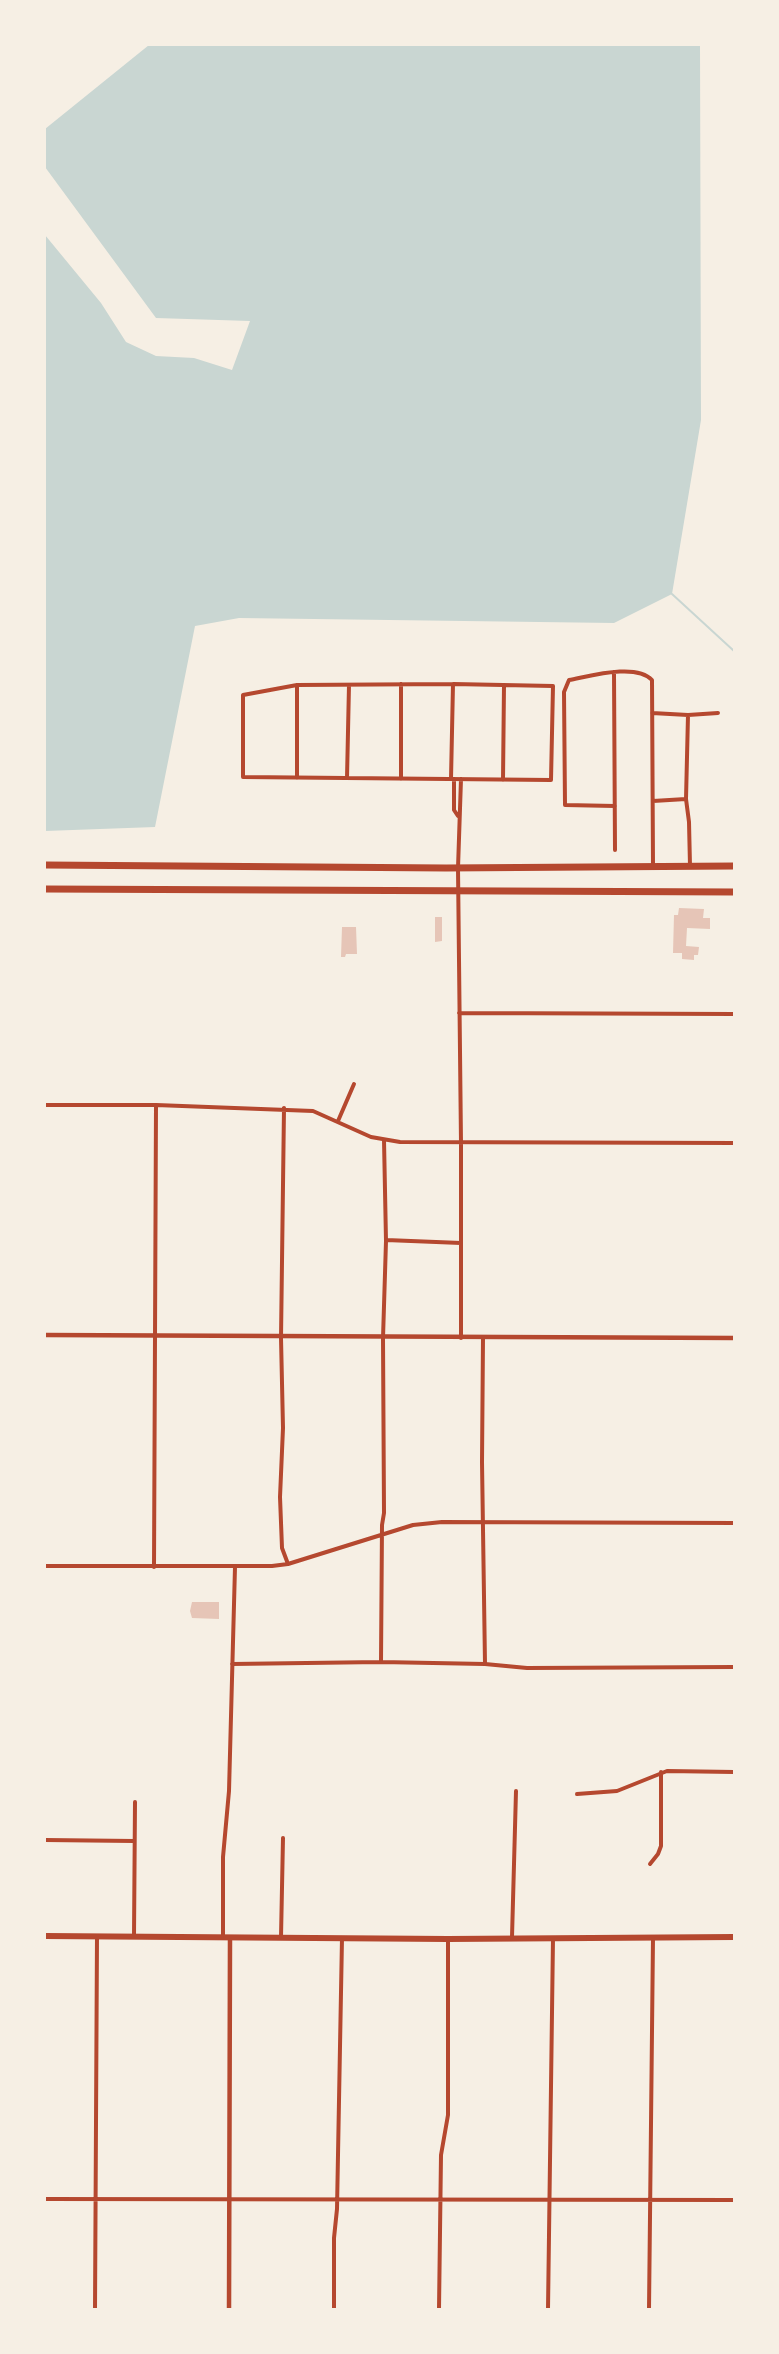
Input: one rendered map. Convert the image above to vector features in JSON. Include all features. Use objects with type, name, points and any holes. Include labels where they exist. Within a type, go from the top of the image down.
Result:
[{"type":"highway","points":[[45,865],[458,868],[734,866]]},
{"type":"highway","points":[[45,889],[734,892]]},
{"type":"main road","points":[[45,1936],[734,1937]]},
{"type":"street","points":[[615,806],[565,805],[564,693],[570,680],[614,672],[638,671],[652,680],[653,868]]},
{"type":"street","points":[[614,672],[615,850]]},
{"type":"street","points":[[401,684],[401,779]]},
{"type":"street","points":[[453,684],[452,779],[454,810],[459,816]]},
{"type":"street","points":[[453,684],[553,686],[551,780],[243,777],[243,694],[297,686],[453,684]]},
{"type":"street","points":[[346,778],[349,685]]},
{"type":"street","points":[[503,780],[504,685]]},
{"type":"street","points":[[297,686],[297,778]]},
{"type":"street","points":[[652,713],[688,715],[718,713]]},
{"type":"street","points":[[688,715],[686,799],[690,867]]},
{"type":"street","points":[[461,779],[458,868],[461,1338]]},
{"type":"street","points":[[653,801],[686,799]]},
{"type":"street","points":[[459,1013],[734,1014]]},
{"type":"street","points":[[338,1121],[354,1084]]},
{"type":"street","points":[[45,1105],[284,1108],[313,1111],[371,1137],[384,1140],[461,1143],[734,1143]]},
{"type":"street","points":[[154,1567],[156,1105]]},
{"type":"street","points":[[284,1108],[281,1338],[283,1428],[280,1497],[282,1548],[288,1564]]},
{"type":"street","points":[[381,1662],[384,1513],[383,1338],[386,1240],[384,1140]]},
{"type":"street","points":[[386,1240],[461,1243]]},
{"type":"street","points":[[45,1335],[281,1338],[734,1338]]},
{"type":"street","points":[[483,1338],[485,1664]]},
{"type":"street","points":[[45,1566],[235,1567],[288,1564],[413,1525],[442,1522],[734,1523]]},
{"type":"street","points":[[229,2309],[227,1938],[223,1857],[229,1791],[235,1567]]},
{"type":"street","points":[[231,1664],[381,1662],[485,1664],[527,1668],[734,1667]]},
{"type":"street","points":[[650,1864],[661,1846],[661,1772]]},
{"type":"street","points":[[577,1794],[617,1791],[661,1772],[734,1772]]},
{"type":"street","points":[[512,1938],[516,1791]]},
{"type":"street","points":[[134,1936],[135,1802]]},
{"type":"street","points":[[281,1938],[283,1838]]},
{"type":"street","points":[[45,1840],[135,1841]]},
{"type":"street","points":[[95,2309],[97,1936]]},
{"type":"street","points":[[650,2309],[653,1937]]},
{"type":"street","points":[[334,2309],[342,1938]]},
{"type":"street","points":[[439,2309],[441,2155],[448,2115],[448,1938]]},
{"type":"street","points":[[548,2309],[553,1938]]},
{"type":"street","points":[[45,2199],[734,2200]]},
{"type":"shaded area","points":[[149,45],[700,45],[701,420],[672,594],[614,623],[239,618],[195,626],[155,827],[45,831],[45,235],[101,303],[126,342],[156,356],[194,358],[232,370],[250,321],[156,318],[45,167],[45,129]]},
{"type":"building","points":[[679,908],[704,909],[703,918],[710,918],[710,929],[687,928],[686,946],[699,947],[698,955],[694,955],[694,960],[682,959],[682,953],[673,953],[674,915],[678,915]]},
{"type":"building","points":[[435,917],[442,917],[442,941],[435,942]]},
{"type":"building","points":[[342,927],[356,927],[357,954],[346,954],[345,957],[341,957]]},
{"type":"building","points":[[192,1602],[219,1602],[219,1619],[192,1618],[190,1611]]},
{"type":"waterway","points":[[672,594],[734,651]]}]
